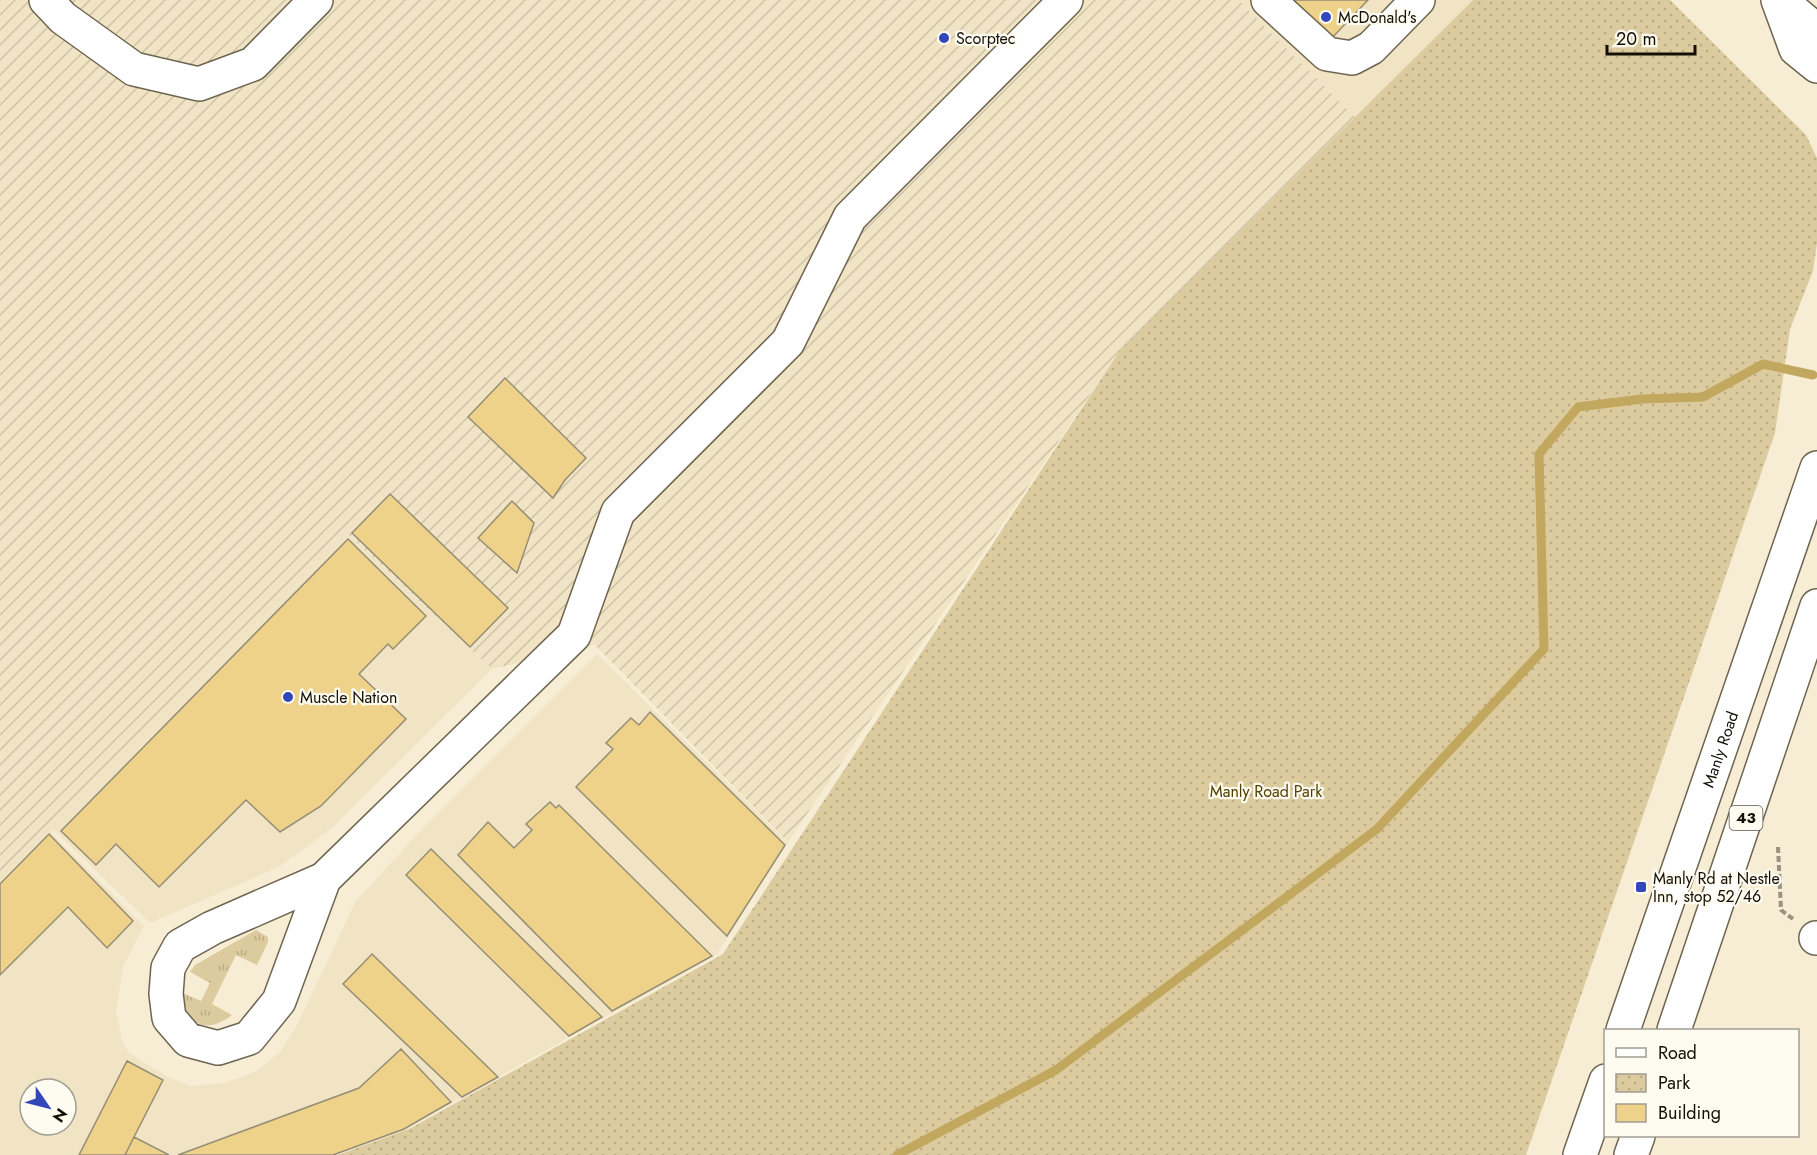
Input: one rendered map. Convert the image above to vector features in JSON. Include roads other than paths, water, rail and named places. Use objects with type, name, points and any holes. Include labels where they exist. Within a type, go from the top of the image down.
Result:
[{"type":"street","points":[[46,0],[63,18],[134,69],[199,84],[253,64],[316,0]]},
{"type":"street","points":[[324,879],[279,1001],[249,1038],[218,1048],[188,1040],[169,1018],[165,994],[168,968],[180,946],[212,928],[324,879],[574,636],[618,512],[788,342],[850,217],[1066,0]]},
{"type":"street","points":[[1268,0],[1327,54],[1342,71],[1359,74],[1383,58],[1439,0]]},
{"type":"street","points":[[1355,31],[1387,0]]},
{"type":"street","points":[[1327,54],[1352,58],[1371,48],[1418,0]]},
{"type":"street","points":[[1779,0],[1817,31]]},
{"type":"street","points":[[1779,0],[1796,49],[1817,66]]},
{"type":"street","points":[[1794,0],[1817,5]]},
{"type":"street","name":"Manly Road","points":[[1623,1029],[1817,468]]},
{"type":"street","name":"43","points":[[1674,1029],[1817,606]]},
{"type":"street","points":[[1580,1155],[1604,1085]]},
{"type":"street","points":[[1631,1155],[1638,1137]]},
{"type":"waterway","points":[[897,1155],[1056,1070],[1377,829],[1544,649],[1539,454],[1578,407],[1642,399],[1703,397],[1763,364],[1813,375]]},
{"type":"place","name":"McDonald's","points":[[1326,17]]},
{"type":"place","name":"Scorptec","points":[[944,38]]},
{"type":"place","name":"Muscle Nation","points":[[288,697]]},
{"type":"place","name":"Manly Rd at Nestle Inn, stop 52/46","points":[[1641,887]]},
{"type":"park label","name":"Manly Road Park","points":[[1266,791]]}]
